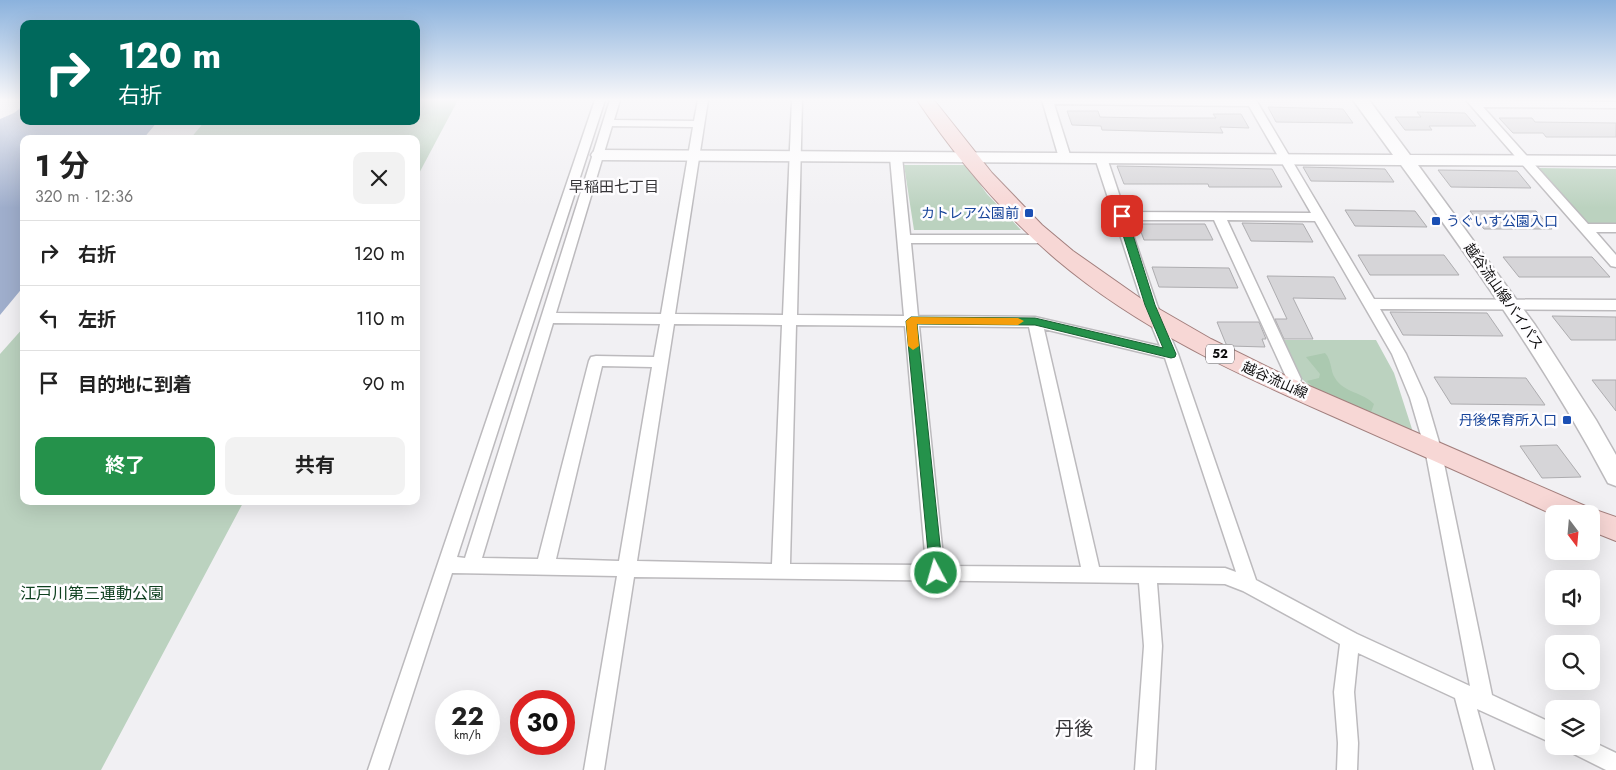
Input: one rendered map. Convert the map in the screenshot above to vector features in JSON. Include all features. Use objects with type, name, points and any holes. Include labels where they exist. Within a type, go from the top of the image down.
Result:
[{"type":"main road","name":"越谷流山線","points":[[954,136],[1006,201],[1047,239],[1096,278],[1156,318],[1234,362],[1560,505]]},
{"type":"main road","points":[[1600,522],[1616,529]]},
{"type":"street","points":[[378,770],[588,136]]},
{"type":"street","points":[[471,566],[605,136]]},
{"type":"street","points":[[594,770],[697,136]]},
{"type":"street","points":[[781,572],[796,136]]},
{"type":"street","points":[[1058,136],[1064,158]]},
{"type":"street","points":[[1272,136],[1371,304],[1403,363],[1418,398],[1433,449],[1482,700]]},
{"type":"street","name":"越谷流山線バイパス","points":[[1387,136],[1512,305],[1561,377],[1593,431],[1616,476]]},
{"type":"street","points":[[1503,136],[1616,263]]},
{"type":"street","points":[[599,155],[1616,162]]},
{"type":"street","points":[[896,157],[936,573]]},
{"type":"street","points":[[1101,158],[1156,318],[1171,354],[1249,585]]},
{"type":"street","points":[[1122,216],[1320,217]]},
{"type":"street","points":[[1219,217],[1294,379],[1292,387]]},
{"type":"street","points":[[1584,228],[1616,228]]},
{"type":"street","points":[[905,239],[1047,239]]},
{"type":"street","points":[[1371,304],[1616,305]]},
{"type":"street","points":[[548,318],[1035,322],[1171,354]]},
{"type":"street","points":[[1035,322],[1092,575]]},
{"type":"street","points":[[545,567],[596,361],[660,362]]},
{"type":"street","points":[[446,565],[781,572],[1225,576],[1249,585],[1350,640],[1545,730]]},
{"type":"street","points":[[1145,770],[1153,646],[1146,575]]},
{"type":"street","points":[[1346,770],[1347,734],[1344,697],[1350,640]]},
{"type":"street","points":[[1463,692],[1484,770]]},
{"type":"street","points":[[1598,755],[1616,764]]},
{"type":"green space","points":[[420,136],[439,136],[420,171]]},
{"type":"green space","points":[[904,165],[966,165],[987,194],[1021,230],[914,230]]},
{"type":"green space","points":[[1539,168],[1616,169],[1616,224],[1590,225]]},
{"type":"green space","name":"江戸川第三運動公園","points":[[20,332],[20,505],[242,505],[101,770],[0,770],[0,354]]},
{"type":"green space","points":[[1284,340],[1376,340],[1394,373],[1412,429],[1411,432],[1312,388],[1302,379]]},
{"type":"green space","points":[[1325,353],[1329,359],[1333,375],[1339,383],[1348,390],[1370,400],[1374,404],[1371,412],[1313,387],[1307,381],[1319,378],[1320,374],[1306,357]]},
{"type":"water","points":[[0,136],[20,136],[20,291],[0,315]]},
{"type":"building","points":[[1545,136],[1616,136],[1616,137]]},
{"type":"building","points":[[1117,166],[1272,169],[1282,187],[1209,187],[1208,184],[1124,184]]},
{"type":"building","points":[[1303,167],[1385,169],[1394,182],[1311,181]]},
{"type":"building","points":[[1438,170],[1517,171],[1531,188],[1451,187]]},
{"type":"building","points":[[1345,210],[1415,211],[1427,227],[1355,226]]},
{"type":"building","points":[[1470,211],[1536,211],[1552,229],[1484,229]]},
{"type":"building","points":[[1242,223],[1303,224],[1313,242],[1251,241]]},
{"type":"building","points":[[1138,224],[1205,224],[1213,240],[1144,240]]},
{"type":"building","points":[[1358,255],[1444,255],[1459,275],[1370,275]]},
{"type":"building","points":[[1503,257],[1592,257],[1610,277],[1519,277]]},
{"type":"building","points":[[1152,267],[1229,268],[1238,288],[1159,287]]},
{"type":"building","points":[[1267,276],[1334,277],[1346,299],[1293,298],[1313,339],[1284,339],[1275,319],[1287,319]]},
{"type":"building","points":[[1390,312],[1487,313],[1503,336],[1403,335]]},
{"type":"building","points":[[1552,316],[1616,317],[1616,340],[1571,340]]},
{"type":"building","points":[[1217,322],[1259,322],[1266,339],[1262,339],[1265,347],[1230,346],[1226,344]]},
{"type":"building","points":[[1434,377],[1526,378],[1545,405],[1451,404]]},
{"type":"building","points":[[1592,380],[1616,380],[1616,411]]},
{"type":"building","points":[[1557,445],[1581,477],[1542,478],[1520,446]]},
{"type":"slow traffic","points":[[913,346],[911,321],[1018,321]]},
{"type":"place","name":"カトレア公園前","points":[[1029,213]]},
{"type":"place","name":"うぐいす公園入口","points":[[1436,221]]},
{"type":"place","name":"丹後保育所入口","points":[[1567,420]]},
{"type":"district","name":"早稲田七丁目","points":[[614,187]]},
{"type":"district","name":"丹後","points":[[1074,728]]},
{"type":"route","points":[[936,573],[911,321],[1035,322],[1051,324],[1171,354],[1150,305],[1122,216]]}]
